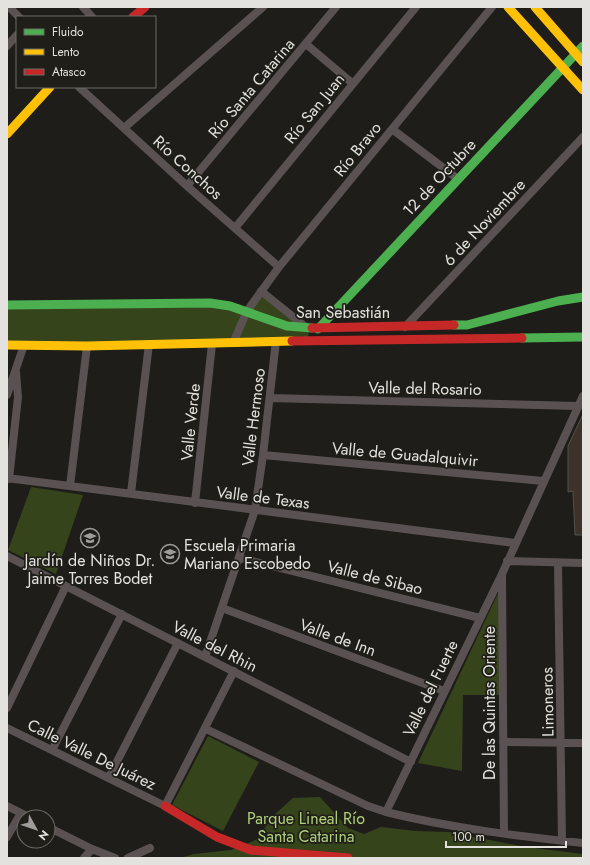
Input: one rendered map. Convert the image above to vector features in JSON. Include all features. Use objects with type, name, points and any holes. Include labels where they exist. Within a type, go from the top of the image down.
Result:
[{"type":"main road","points":[[134,16],[145,7]]},
{"type":"main road","points":[[508,7],[583,90]]},
{"type":"main road","points":[[535,7],[544,11],[583,62]]},
{"type":"main road","name":"12 de Octubre","points":[[313,329],[458,179],[583,46]]},
{"type":"main road","points":[[7,134],[49,88]]},
{"type":"main road","name":"San Sebastián","points":[[7,305],[197,302],[221,304],[247,311],[283,325],[313,329],[435,327],[479,323],[558,302],[583,297]]},
{"type":"main road","name":"San Sebastián","points":[[7,345],[87,346],[212,344],[276,340],[583,337]]},
{"type":"main road","points":[[165,806],[207,832],[237,846],[251,850],[348,858]]},
{"type":"street","points":[[10,7],[18,16]]},
{"type":"street","points":[[83,7],[91,16]]},
{"type":"street","points":[[124,128],[263,7]]},
{"type":"street","name":"Río Santa Catarina","points":[[187,186],[336,7]]},
{"type":"street","name":"Río San Juan","points":[[235,228],[352,83],[416,7]]},
{"type":"street","name":"Río Bravo","points":[[233,343],[247,311],[279,267],[492,7]]},
{"type":"street","points":[[7,46],[16,36]]},
{"type":"street","points":[[306,44],[352,83]]},
{"type":"street","name":"Río Conchos","points":[[80,88],[187,186],[279,267]]},
{"type":"street","points":[[392,129],[458,179]]},
{"type":"street","name":"6 de Noviembre","points":[[405,327],[583,137]]},
{"type":"street","points":[[261,291],[313,329]]},
{"type":"street","name":"Valle Hermoso","points":[[205,657],[240,558],[255,510],[264,455],[276,340]]},
{"type":"street","points":[[131,493],[149,344]]},
{"type":"street","name":"Valle Verde","points":[[195,503],[212,344]]},
{"type":"street","points":[[7,395],[24,345]]},
{"type":"street","points":[[70,486],[87,346]]},
{"type":"street","points":[[8,478],[18,397],[16,372]]},
{"type":"street","name":"Valle del Fuerte","points":[[386,812],[502,574],[583,396]]},
{"type":"street","name":"Valle del Rosario","points":[[270,398],[578,406]]},
{"type":"street","name":"Valle de Guadalquivir","points":[[264,455],[544,481]]},
{"type":"street","name":"Valle de Texas","points":[[8,478],[516,543]]},
{"type":"street","name":"Valle de Sibao","points":[[240,558],[480,618]]},
{"type":"street","name":"Valle del Rhin","points":[[8,560],[66,586],[122,614],[411,762]]},
{"type":"street","points":[[507,561],[583,563]]},
{"type":"street","name":"Limoneros","points":[[558,563],[562,841]]},
{"type":"street","name":"De las Quintas Oriente","points":[[502,574],[504,833]]},
{"type":"street","points":[[7,708],[66,586]]},
{"type":"street","name":"Valle de Inn","points":[[222,608],[444,691]]},
{"type":"street","points":[[52,750],[122,614]]},
{"type":"street","points":[[109,777],[178,643]]},
{"type":"street","points":[[165,806],[206,729],[234,671]]},
{"type":"street","name":"Calle Valle De Juárez","points":[[7,728],[109,777],[165,806]]},
{"type":"street","points":[[206,729],[368,806],[386,812],[418,819],[504,833],[583,843]]},
{"type":"street","points":[[503,742],[583,743]]},
{"type":"street","points":[[7,806],[16,810]]},
{"type":"street","points":[[7,837],[16,826]]},
{"type":"street","points":[[56,831],[92,849],[115,858]]},
{"type":"street","points":[[128,858],[150,848]]},
{"type":"street","points":[[84,858],[92,849]]},
{"type":"green space","points":[[261,291],[309,329],[308,340],[7,345],[7,306],[197,302],[247,311]]},
{"type":"green space","points":[[31,487],[83,495],[56,574],[8,550]]},
{"type":"green space","points":[[500,589],[500,695],[463,695],[462,771],[418,763]]},
{"type":"green space","points":[[208,736],[259,762],[223,831],[172,805]]},
{"type":"green space","name":"Parque Lineal Río Santa Catarina","points":[[320,797],[348,828],[364,834],[381,827],[416,831],[449,832],[526,847],[583,854],[583,858],[180,858],[194,854],[231,850],[256,840],[274,815],[293,798]]},
{"type":"building","points":[[583,414],[583,535],[575,535],[573,491],[568,492],[568,446]]},
{"type":"traffic: fast","points":[[318,329],[583,46]]},
{"type":"traffic: fast","points":[[454,325],[467,325],[558,301],[583,297]]},
{"type":"traffic: fast","points":[[7,305],[210,303],[230,306],[287,326],[312,328]]},
{"type":"traffic: fast","points":[[522,338],[583,337]]},
{"type":"traffic: slow","points":[[508,7],[583,90]]},
{"type":"traffic: slow","points":[[535,7],[583,62]]},
{"type":"traffic: slow","points":[[7,134],[49,88]]},
{"type":"traffic: slow","points":[[7,345],[87,346],[292,341]]},
{"type":"traffic: jam","points":[[134,16],[145,7]]},
{"type":"traffic: jam","points":[[312,328],[454,325]]},
{"type":"traffic: jam","points":[[292,341],[522,338]]},
{"type":"traffic: jam","points":[[165,806],[217,837],[251,850],[348,858]]},
{"type":"place","name":"Jardín de Niños Dr. Jaime Torres Bodet","points":[[90,538]]},
{"type":"place","name":"Escuela Primaria Mariano Escobedo","points":[[170,554]]}]
